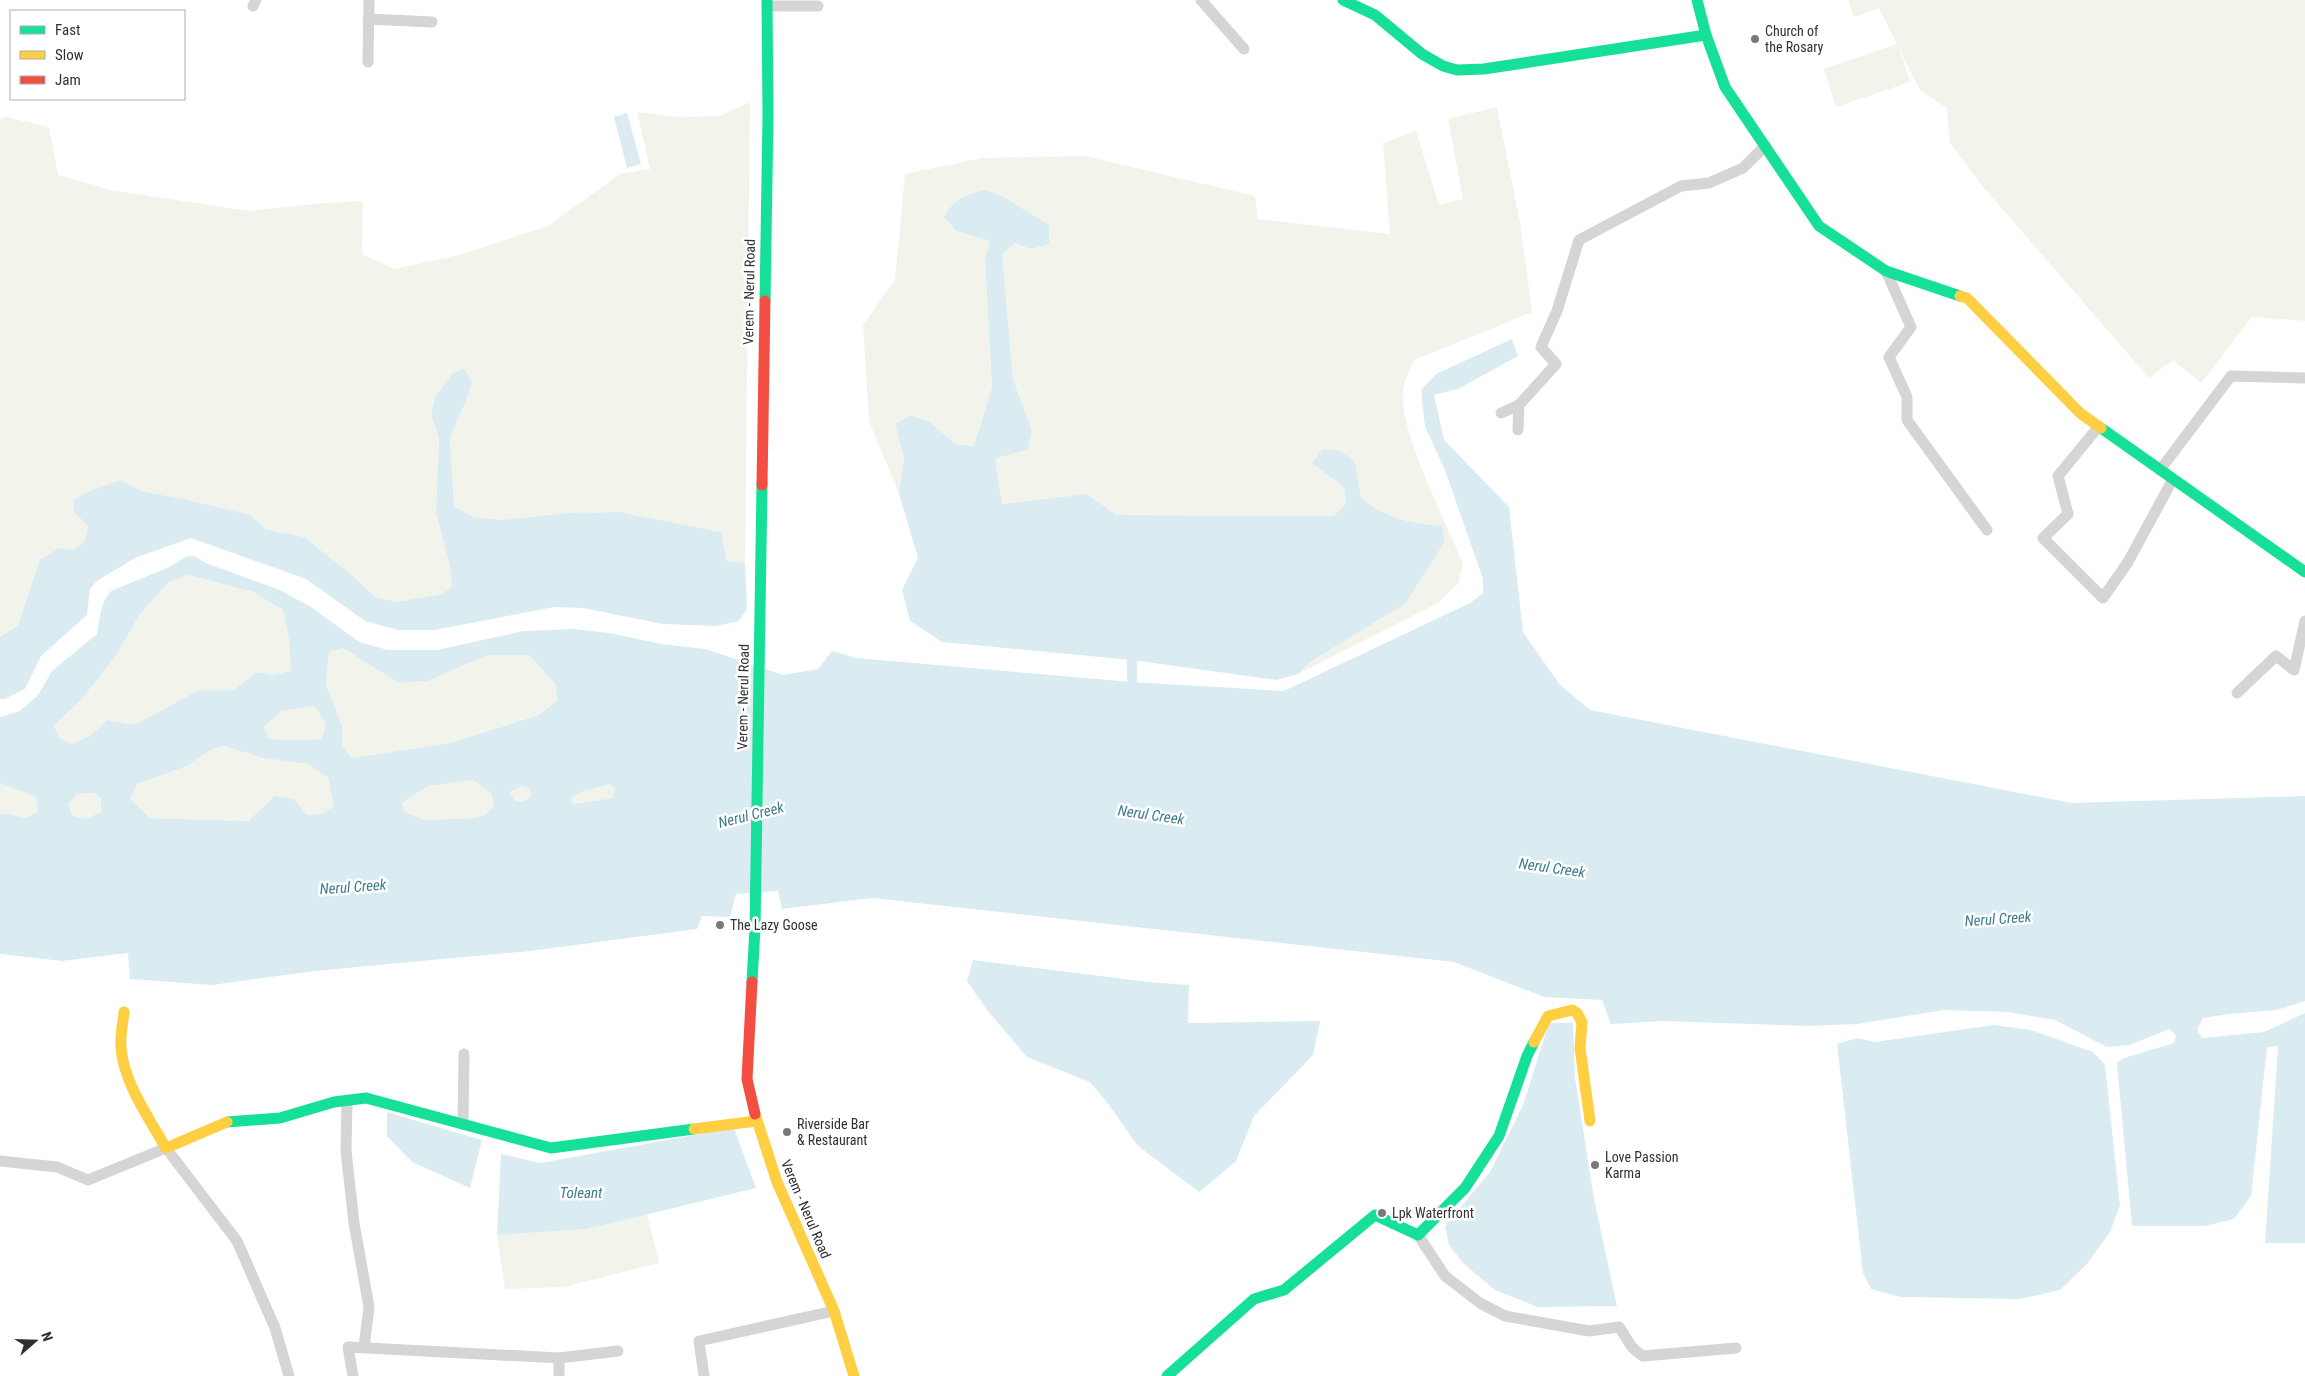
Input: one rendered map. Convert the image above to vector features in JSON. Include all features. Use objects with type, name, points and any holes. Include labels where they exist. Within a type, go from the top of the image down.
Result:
[{"type":"main road","points":[[1344,0],[1374,14],[1414,48],[1451,69],[1484,69],[1706,35]]},
{"type":"main road","points":[[1697,0],[1706,35],[1725,87],[1819,226],[1886,271],[1968,298],[2080,413],[2305,572]]},
{"type":"main road","name":"Verem - Nerul Road","points":[[767,3],[768,116],[755,928],[748,1079],[756,1121],[777,1182],[834,1311],[854,1376]]},
{"type":"main road","points":[[1166,1376],[1254,1299],[1284,1290],[1375,1214],[1418,1235],[1465,1188],[1499,1136],[1541,1026],[1548,1016],[1552,1014],[1572,1010],[1577,1013],[1582,1022],[1583,1030],[1580,1048],[1590,1121]]},
{"type":"main road","points":[[124,1012],[122,1056],[142,1103],[166,1148],[225,1122],[280,1118],[334,1102],[366,1098],[551,1148],[756,1121]]},
{"type":"street","points":[[368,62],[369,0]]},
{"type":"street","points":[[1201,0],[1244,49]]},
{"type":"street","points":[[767,3],[818,6]]},
{"type":"street","points":[[368,19],[432,22]]},
{"type":"street","points":[[1501,412],[1519,405],[1556,364],[1541,347],[1557,311],[1579,240],[1681,186],[1709,183],[1742,168],[1765,146]]},
{"type":"street","points":[[1886,271],[1911,327],[1889,357],[1907,397],[1907,420],[1987,530]]},
{"type":"street","points":[[2160,470],[2232,376],[2305,378]]},
{"type":"street","points":[[1518,430],[1519,405]]},
{"type":"street","points":[[2099,426],[2058,476],[2068,514],[2043,538],[2103,598],[2128,562],[2173,479]]},
{"type":"street","points":[[2237,693],[2276,656],[2294,670],[2305,621]]},
{"type":"street","points":[[463,1124],[464,1054]]},
{"type":"street","points":[[348,1100],[346,1151],[354,1223],[369,1307],[364,1348]]},
{"type":"street","points":[[0,1161],[58,1167],[88,1180],[166,1148],[237,1241],[272,1318],[288,1376]]},
{"type":"street","points":[[1418,1235],[1445,1276],[1480,1303],[1505,1316],[1589,1331],[1620,1328],[1626,1336],[1631,1349],[1643,1356],[1736,1348]]},
{"type":"street","points":[[704,1376],[699,1341],[834,1311]]},
{"type":"street","points":[[353,1376],[348,1346],[559,1358],[618,1351]]},
{"type":"street","points":[[559,1358],[559,1376]]},
{"type":"shaded area","points":[[1848,0],[2305,0],[2305,321],[2252,317],[2201,383],[2173,360],[2149,378],[1979,182],[1950,143],[1947,108],[1920,90],[1899,48],[1910,82],[1836,107],[1824,69],[1897,44],[1879,8],[1854,17]]},
{"type":"shaded area","points":[[750,102],[745,563],[727,561],[721,532],[620,512],[568,513],[500,520],[473,517],[454,506],[450,437],[466,401],[431,414],[439,439],[436,513],[450,566],[452,586],[442,594],[397,602],[375,597],[352,575],[304,537],[265,529],[249,515],[193,501],[141,491],[121,480],[74,512],[88,526],[85,541],[74,550],[59,548],[40,559],[18,625],[0,637],[0,119],[6,117],[49,127],[58,175],[110,190],[249,211],[323,203],[363,201],[362,254],[394,269],[459,255],[548,226],[620,174],[650,169],[637,112],[677,117],[720,116]]},
{"type":"shaded area","points":[[1497,107],[1520,222],[1532,312],[1414,360],[1404,385],[1403,402],[1414,448],[1463,565],[1458,584],[1438,603],[1298,674],[1310,662],[1405,604],[1442,526],[1400,519],[1381,511],[1361,498],[1355,462],[1341,451],[1323,449],[1313,463],[1344,487],[1346,504],[1333,516],[1116,515],[1086,494],[1001,504],[995,459],[1028,449],[1032,431],[1013,379],[1002,254],[1015,243],[1031,248],[1049,244],[1049,226],[1002,196],[956,231],[990,241],[985,258],[992,387],[974,446],[956,444],[928,421],[911,415],[895,424],[904,458],[899,494],[869,421],[863,325],[895,280],[905,174],[982,158],[1085,156],[1255,196],[1258,219],[1390,234],[1383,143],[1416,131],[1439,205],[1463,199],[1448,119]]},
{"type":"shaded area","points":[[189,575],[253,592],[283,610],[289,639],[291,671],[273,675],[256,672],[234,690],[199,690],[134,725],[107,720],[90,736],[72,744],[59,738],[54,725],[81,700],[115,657],[140,614],[169,582]]},
{"type":"shaded area","points":[[343,648],[400,683],[428,681],[487,655],[529,655],[556,685],[557,701],[537,715],[450,743],[352,758],[342,748],[342,725],[326,685],[329,652]]},
{"type":"shaded area","points":[[314,706],[326,723],[322,739],[269,739],[264,727],[281,711]]},
{"type":"shaded area","points":[[224,746],[263,758],[308,764],[328,778],[334,806],[322,814],[307,815],[294,800],[248,821],[150,818],[130,799],[137,784],[187,766],[212,749]]},
{"type":"shaded area","points":[[473,780],[491,793],[494,806],[485,815],[474,818],[424,820],[405,812],[402,803],[428,786]]},
{"type":"shaded area","points":[[0,783],[36,797],[38,811],[27,818],[0,813]]},
{"type":"shaded area","points":[[610,784],[615,788],[613,798],[573,804],[570,798],[580,792]]},
{"type":"shaded area","points":[[522,786],[530,789],[531,797],[523,802],[514,800],[509,792]]},
{"type":"shaded area","points":[[94,793],[101,798],[101,812],[85,819],[72,815],[68,804],[77,794]]},
{"type":"shaded area","points":[[647,1214],[659,1263],[564,1287],[505,1289],[497,1235],[587,1229]]},
{"type":"water","points":[[627,113],[641,164],[627,168],[614,117]]},
{"type":"water","points":[[985,190],[1002,196],[1049,225],[1049,244],[1031,249],[1015,243],[1002,254],[1013,379],[1032,431],[1028,449],[995,459],[1002,504],[1087,494],[1116,515],[1333,516],[1346,504],[1344,487],[1312,463],[1323,449],[1341,451],[1355,462],[1361,498],[1380,511],[1399,519],[1443,526],[1444,543],[1405,604],[1310,662],[1298,674],[1276,680],[1132,660],[942,642],[910,621],[902,590],[918,558],[899,494],[904,458],[895,424],[910,415],[928,421],[956,444],[974,446],[992,387],[985,258],[990,241],[956,231],[944,217],[956,201]]},
{"type":"water","name":"Nerul Creek","points":[[1512,339],[1518,356],[1458,389],[1434,395],[1444,440],[1509,507],[1523,632],[1560,685],[1590,710],[2072,803],[2305,796],[2305,1001],[2277,1010],[2203,1018],[2197,1030],[2202,1038],[2264,1032],[2305,1013],[2305,1243],[2265,1243],[2278,1046],[2267,1047],[2251,1196],[2234,1219],[2205,1226],[2132,1226],[2117,1063],[2124,1058],[2174,1043],[2176,1036],[2170,1029],[2129,1045],[2107,1047],[2055,1020],[2008,1012],[1944,1010],[1858,1024],[1807,1026],[1663,1021],[1611,1024],[1602,1000],[1544,997],[1454,962],[872,898],[782,909],[778,891],[736,894],[730,917],[702,916],[697,929],[530,951],[315,971],[212,985],[130,979],[128,953],[62,961],[0,954],[0,813],[27,818],[38,811],[36,797],[0,783],[0,717],[20,711],[38,695],[52,671],[97,634],[103,606],[111,591],[169,567],[187,556],[194,556],[206,563],[280,590],[311,607],[359,642],[388,650],[437,650],[524,631],[574,629],[610,633],[661,644],[706,649],[783,675],[818,669],[832,651],[856,658],[1132,682],[1284,691],[1470,603],[1483,593],[1483,579],[1445,470],[1425,427],[1421,390],[1436,374]],"holes":[[[189,575],[253,592],[283,610],[289,639],[291,671],[273,675],[256,672],[234,690],[199,690],[134,725],[107,720],[90,736],[72,744],[59,738],[54,725],[81,700],[115,657],[140,614],[169,582]],[[343,648],[399,683],[428,681],[487,655],[529,655],[556,685],[557,701],[538,715],[450,743],[352,758],[342,747],[342,725],[326,685],[329,652]],[[314,706],[326,723],[322,739],[269,739],[264,727],[281,711]],[[224,746],[263,758],[308,764],[328,778],[334,806],[322,814],[307,815],[294,799],[275,796],[248,821],[150,818],[130,799],[137,784],[187,766],[212,749]],[[473,780],[491,793],[494,806],[485,815],[474,818],[424,820],[405,812],[402,803],[428,786]],[[610,784],[615,788],[613,798],[573,804],[571,798],[580,792]],[[522,786],[530,789],[531,796],[523,802],[514,800],[510,792]],[[94,793],[101,798],[101,812],[85,819],[72,815],[68,804],[77,794]]]},
{"type":"water","points":[[464,369],[472,381],[466,401],[450,437],[454,506],[473,517],[500,520],[568,513],[620,512],[721,532],[727,561],[745,563],[747,609],[739,621],[716,626],[663,624],[583,608],[554,607],[435,630],[398,630],[365,621],[306,579],[191,538],[135,558],[97,581],[90,589],[87,615],[41,656],[25,689],[5,699],[0,699],[0,637],[18,625],[40,559],[59,548],[74,550],[85,541],[88,526],[74,512],[74,500],[85,493],[121,480],[141,491],[250,515],[265,529],[304,537],[352,575],[375,597],[397,602],[442,594],[452,586],[450,566],[436,513],[439,439],[431,414],[436,396],[453,373]]},
{"type":"water","points":[[973,960],[1149,982],[1189,985],[1188,1023],[1320,1021],[1313,1055],[1254,1116],[1236,1161],[1199,1192],[1138,1146],[1090,1082],[1027,1057],[987,1010],[967,981]]},
{"type":"water","points":[[1549,1023],[1573,1023],[1575,1078],[1594,1199],[1617,1306],[1538,1307],[1495,1290],[1463,1263],[1449,1245],[1445,1226],[1490,1172],[1523,1105]]},
{"type":"water","points":[[1994,1025],[2031,1030],[2093,1052],[2105,1065],[2120,1205],[2110,1232],[2086,1265],[2060,1290],[2020,1299],[1901,1297],[1871,1289],[1863,1273],[1837,1044],[1857,1038],[1875,1042]]},
{"type":"water","points":[[387,1112],[482,1140],[470,1188],[412,1162],[387,1136]]},
{"type":"water","name":"Toleant","points":[[734,1128],[756,1188],[587,1229],[497,1235],[501,1154],[540,1163]]},
{"type":"waterway","points":[[1132,660],[1132,682]]},
{"type":"traffic: fast","points":[[765,301],[768,116],[767,0]]},
{"type":"traffic: fast","points":[[1343,0],[1375,15],[1422,54],[1443,66],[1457,70],[1484,69],[1706,35]]},
{"type":"traffic: fast","points":[[1697,0],[1706,35],[1725,87],[1819,226],[1886,271],[1960,296]]},
{"type":"traffic: fast","points":[[2101,428],[2305,572]]},
{"type":"traffic: fast","points":[[752,982],[755,928],[762,485]]},
{"type":"traffic: fast","points":[[1167,1376],[1254,1299],[1284,1290],[1375,1215],[1418,1235],[1465,1188],[1499,1136],[1527,1056],[1534,1042]]},
{"type":"traffic: fast","points":[[227,1122],[280,1118],[334,1102],[366,1098],[551,1148],[694,1129]]},
{"type":"traffic: slow","points":[[1960,296],[1967,298],[2080,413],[2101,428]]},
{"type":"traffic: slow","points":[[1534,1042],[1548,1016],[1572,1010],[1577,1013],[1582,1022],[1580,1048],[1590,1121]]},
{"type":"traffic: slow","points":[[124,1012],[121,1043],[126,1073],[138,1099],[166,1148],[227,1122]]},
{"type":"traffic: slow","points":[[755,1114],[777,1182],[834,1311],[854,1376]]},
{"type":"traffic: slow","points":[[694,1129],[756,1121]]},
{"type":"traffic: jam","points":[[762,485],[765,301]]},
{"type":"traffic: jam","points":[[752,982],[747,1079],[755,1114]]},
{"type":"place","name":"Church of the Rosary","points":[[1755,39]]},
{"type":"place","name":"The Lazy Goose","points":[[720,925]]},
{"type":"place","name":"Riverside Bar & Restaurant","points":[[787,1132]]},
{"type":"place","name":"Love Passion Karma","points":[[1595,1165]]},
{"type":"place","name":"Lpk Waterfront","points":[[1382,1213]]}]
